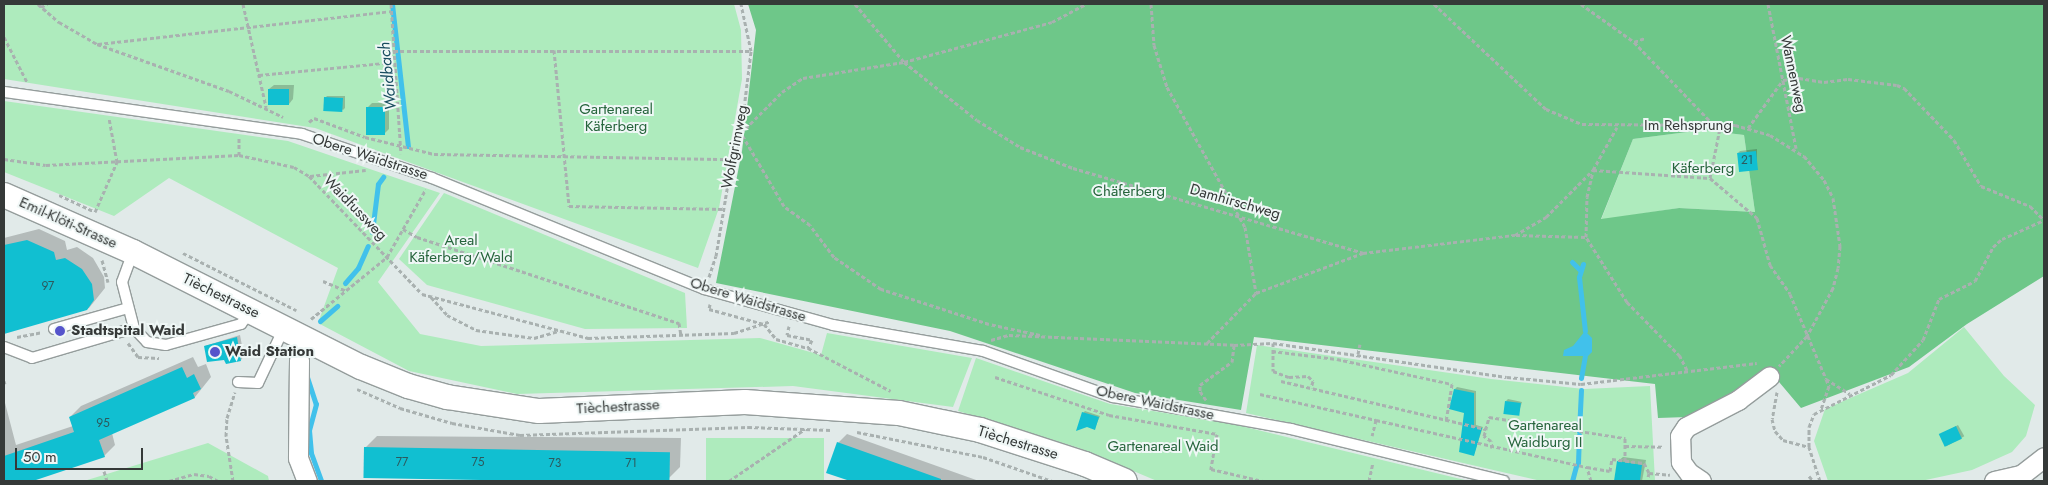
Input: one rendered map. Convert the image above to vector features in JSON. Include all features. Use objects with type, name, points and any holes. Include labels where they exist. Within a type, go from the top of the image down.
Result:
[{"type":"street","name":"Emil-Klöti-Strasse","points":[[4,195],[133,252]]},
{"type":"street","name":"Tièchestrasse","points":[[133,252],[361,367],[408,386],[484,405],[539,411],[745,402],[899,413],[980,430],[1085,464],[1125,481]]},
{"type":"street","points":[[299,360],[298,458],[307,481]]},
{"type":"street","points":[[1701,481],[1684,468],[1679,448],[1680,436],[1694,420],[1738,400],[1773,373]]},
{"type":"street","points":[[1994,481],[2022,478],[2044,457]]},
{"type":"lane","name":"Obere Waidstrasse","points":[[4,92],[299,131],[432,178],[709,290],[788,313],[833,325],[983,351],[1113,397],[1291,429],[1372,452],[1504,481]]},
{"type":"lane","points":[[133,252],[122,282],[134,328],[147,342],[166,345],[241,324],[251,311]]},
{"type":"lane","points":[[52,329],[128,308]]},
{"type":"lane","points":[[4,346],[32,358],[134,328]]},
{"type":"lane","points":[[238,382],[258,383],[284,328]]},
{"type":"path","points":[[38,4],[59,22],[98,44],[266,107],[299,131],[314,118],[365,137],[434,154],[563,154],[732,159]]},
{"type":"path","points":[[41,7],[47,4]]},
{"type":"path","points":[[243,4],[266,107]]},
{"type":"path","points":[[309,176],[397,166],[401,146],[391,4]]},
{"type":"path","name":"Wolfgrimweg","points":[[709,290],[732,159],[741,133],[751,51],[742,4]]},
{"type":"path","name":"Damhirschweg","points":[[855,4],[904,62],[977,120],[1020,147],[1073,168],[1238,214],[1363,253],[1515,235],[1546,217],[1592,170],[1617,127]]},
{"type":"path","points":[[1050,336],[989,324],[881,289],[834,257],[810,225],[784,206],[741,133],[782,92],[804,78],[904,62],[1052,22],[1086,4]]},
{"type":"path","points":[[1151,4],[1154,45],[1167,87],[1238,214],[1252,255],[1256,292]]},
{"type":"path","name":"Im Rehsprung","points":[[1434,4],[1546,109],[1582,124],[1617,127],[1721,123],[1748,128],[1796,148],[1824,180],[1830,192],[1840,246],[1833,288],[1807,336],[1773,373]]},
{"type":"path","points":[[1581,4],[1634,42],[1712,123]]},
{"type":"path","name":"Wannenweg","points":[[1768,4],[1796,148]]},
{"type":"path","points":[[98,44],[391,10]]},
{"type":"path","points":[[4,37],[35,96]]},
{"type":"path","points":[[1634,42],[1645,38]]},
{"type":"path","points":[[554,50],[569,206],[724,209]]},
{"type":"path","points":[[395,51],[751,51]]},
{"type":"path","points":[[259,75],[395,62]]},
{"type":"path","points":[[1748,128],[1783,80],[1799,78],[1834,82],[1848,79],[1904,88],[1954,140],[1981,186],[2030,206],[2044,220],[2002,238],[1993,247],[1975,281],[1939,299],[1923,340],[1913,354],[1891,375],[1821,409],[1810,419],[1809,447],[1820,481]]},
{"type":"path","points":[[95,212],[117,162],[107,106]]},
{"type":"path","points":[[1710,178],[1721,123]]},
{"type":"path","name":"Waidfussweg","points":[[4,159],[46,165],[239,155],[294,167],[309,176],[422,294],[588,338],[734,333],[764,324],[788,313]]},
{"type":"path","points":[[1687,370],[1680,356],[1627,302],[1586,237],[1592,170],[1710,178],[1757,218],[1770,265],[1790,294],[1826,378],[1828,386],[1821,409]]},
{"type":"path","points":[[313,318],[387,257],[432,178]]},
{"type":"path","points":[[403,230],[417,237],[678,323],[681,335]]},
{"type":"path","points":[[1515,235],[1586,237]]},
{"type":"path","points":[[1207,343],[1256,292],[1363,253]]},
{"type":"path","points":[[323,281],[347,291]]},
{"type":"path","points":[[709,290],[709,309],[764,324],[776,338],[808,348],[896,393]]},
{"type":"path","points":[[430,297],[447,315],[476,330],[534,338],[560,331]]},
{"type":"path","points":[[788,313],[787,335],[812,340],[808,348]]},
{"type":"path","points":[[13,338],[52,329]]},
{"type":"path","points":[[983,351],[992,339],[1009,335],[1050,336],[1234,345],[1273,343],[1507,376],[1581,384],[1687,370],[1773,373],[1772,419],[1775,431],[1783,440],[1809,447]]},
{"type":"path","points":[[1273,343],[1273,371],[1289,377],[1308,376],[1313,380],[1311,388]]},
{"type":"path","points":[[1358,354],[1360,344]]},
{"type":"path","points":[[1203,397],[1200,385],[1232,362],[1234,345]]},
{"type":"path","points":[[1272,351],[1337,359],[1452,384],[1446,421]]},
{"type":"path","points":[[996,377],[1109,416],[1217,434]]},
{"type":"path","points":[[1826,378],[1851,394]]},
{"type":"path","points":[[1281,381],[1486,429]]},
{"type":"path","points":[[233,481],[226,436],[227,418],[238,382]]},
{"type":"path","points":[[1260,394],[1492,448],[1610,471],[1612,459],[1644,464],[1649,473],[1648,481]]},
{"type":"path","points":[[1492,448],[1484,436],[1489,417],[1625,438],[1625,461]]},
{"type":"path","points":[[1368,481],[1376,420]]},
{"type":"path","points":[[582,434],[748,427],[839,431]]},
{"type":"path","points":[[729,481],[805,429]]},
{"type":"path","points":[[1218,430],[1211,468],[1263,481]]},
{"type":"path","points":[[847,431],[885,435],[983,457],[1052,481]]},
{"type":"path","points":[[1625,446],[1679,448]]},
{"type":"path","points":[[1587,466],[1591,481]]},
{"type":"path","points":[[104,471],[107,481]]},
{"type":"path","points":[[1649,473],[1668,476],[1673,473]]},
{"type":"path","points":[[169,481],[194,474],[209,476],[218,481]]},
{"type":"path","points":[[1809,476],[1813,481]]},
{"type":"green space","name":"Gartenareal Käferberg","points":[[4,4],[734,4],[741,30],[742,79],[719,208],[698,268],[315,128],[4,79]]},
{"type":"green space","name":"Chäferberg","points":[[748,4],[2044,4],[2044,276],[1967,324],[1909,367],[1801,408],[1769,370],[1733,396],[1687,417],[1658,418],[1655,384],[1254,337],[1241,410],[1135,393],[950,331],[716,283],[742,151],[756,30]],"holes":[[[1703,130],[1744,135],[1755,212],[1679,208],[1601,219],[1633,139]]]},
{"type":"green space","points":[[4,101],[288,141],[440,193],[378,282],[420,334],[481,346],[760,338],[821,355],[827,333],[972,358],[953,407],[793,386],[517,394],[409,371],[318,323],[338,268],[169,178],[114,216],[4,172]]},
{"type":"green space","name":"Käferberg","points":[[1703,130],[1744,135],[1755,212],[1679,208],[1601,220],[1633,139]]},
{"type":"green space","name":"Areal Käferberg/Wald","points":[[444,193],[685,293],[687,328],[585,329],[427,285],[399,259]]},
{"type":"green space","points":[[1964,327],[2004,376],[2035,405],[2026,436],[2012,452],[1972,470],[1921,481],[1828,481],[1814,441],[1825,409],[1908,373]]},
{"type":"green space","name":"Gartenareal Waidburg II","points":[[1257,345],[1491,379],[1584,389],[1650,386],[1655,481],[1541,481],[1246,413]]},
{"type":"green space","name":"Gartenareal Waid","points":[[976,358],[1110,404],[1233,424],[1469,481],[1157,481],[1079,448],[958,411]]},
{"type":"green space","points":[[706,438],[824,438],[824,481],[706,481]]},
{"type":"green space","points":[[208,443],[268,476],[269,481],[84,481]]},
{"type":"water","points":[[1585,331],[1592,338],[1592,352],[1588,356],[1563,356],[1564,350],[1573,346]]},
{"type":"building","points":[[268,89],[289,89],[289,105],[268,105]]},
{"type":"building","points":[[324,97],[343,98],[342,112],[323,111]]},
{"type":"building","points":[[366,107],[385,107],[385,135],[366,135]]},
{"type":"building","points":[[1756,151],[1758,170],[1739,172],[1737,153]]},
{"type":"building","points":[[27,240],[54,252],[56,260],[65,258],[82,269],[92,284],[94,300],[87,310],[4,334],[4,245]]},
{"type":"building","points":[[237,337],[241,361],[226,364],[224,360],[207,362],[204,346]]},
{"type":"building","points":[[182,367],[187,378],[194,374],[201,389],[193,393],[195,398],[99,440],[105,457],[33,481],[4,481],[4,456],[74,432],[69,417]]},
{"type":"building","points":[[1454,389],[1474,393],[1474,427],[1482,428],[1474,456],[1459,452],[1464,413],[1449,409]]},
{"type":"building","points":[[1505,401],[1521,403],[1519,416],[1503,414]]},
{"type":"building","points":[[1082,412],[1099,417],[1095,430],[1087,427],[1076,431]]},
{"type":"building","points":[[1956,426],[1962,439],[1945,447],[1939,434]]},
{"type":"building","points":[[837,442],[941,479],[941,481],[850,481],[826,473]]},
{"type":"building","points":[[364,447],[670,452],[669,481],[363,478]]},
{"type":"building","points":[[1617,461],[1642,465],[1640,481],[1614,481]]},
{"type":"waterway","name":"Waidbach","points":[[392,4],[408,146]]},
{"type":"waterway","points":[[372,232],[378,184],[383,177]]},
{"type":"waterway","points":[[345,283],[358,268],[368,246]]},
{"type":"waterway","points":[[1572,262],[1580,270]]},
{"type":"waterway","points":[[1583,264],[1579,277],[1585,331]]},
{"type":"waterway","points":[[320,321],[337,306]]},
{"type":"waterway","points":[[1581,378],[1585,356]]},
{"type":"waterway","points":[[307,377],[316,404],[309,430],[311,453],[321,481]]},
{"type":"waterway","points":[[1579,431],[1581,390]]},
{"type":"waterway","points":[[1578,463],[1579,435]]},
{"type":"waterway","points":[[1572,481],[1576,466]]},
{"type":"place","name":"Stadtspital Waid","points":[[60,331]]},
{"type":"place","name":"Waid Station","points":[[215,352]]}]
